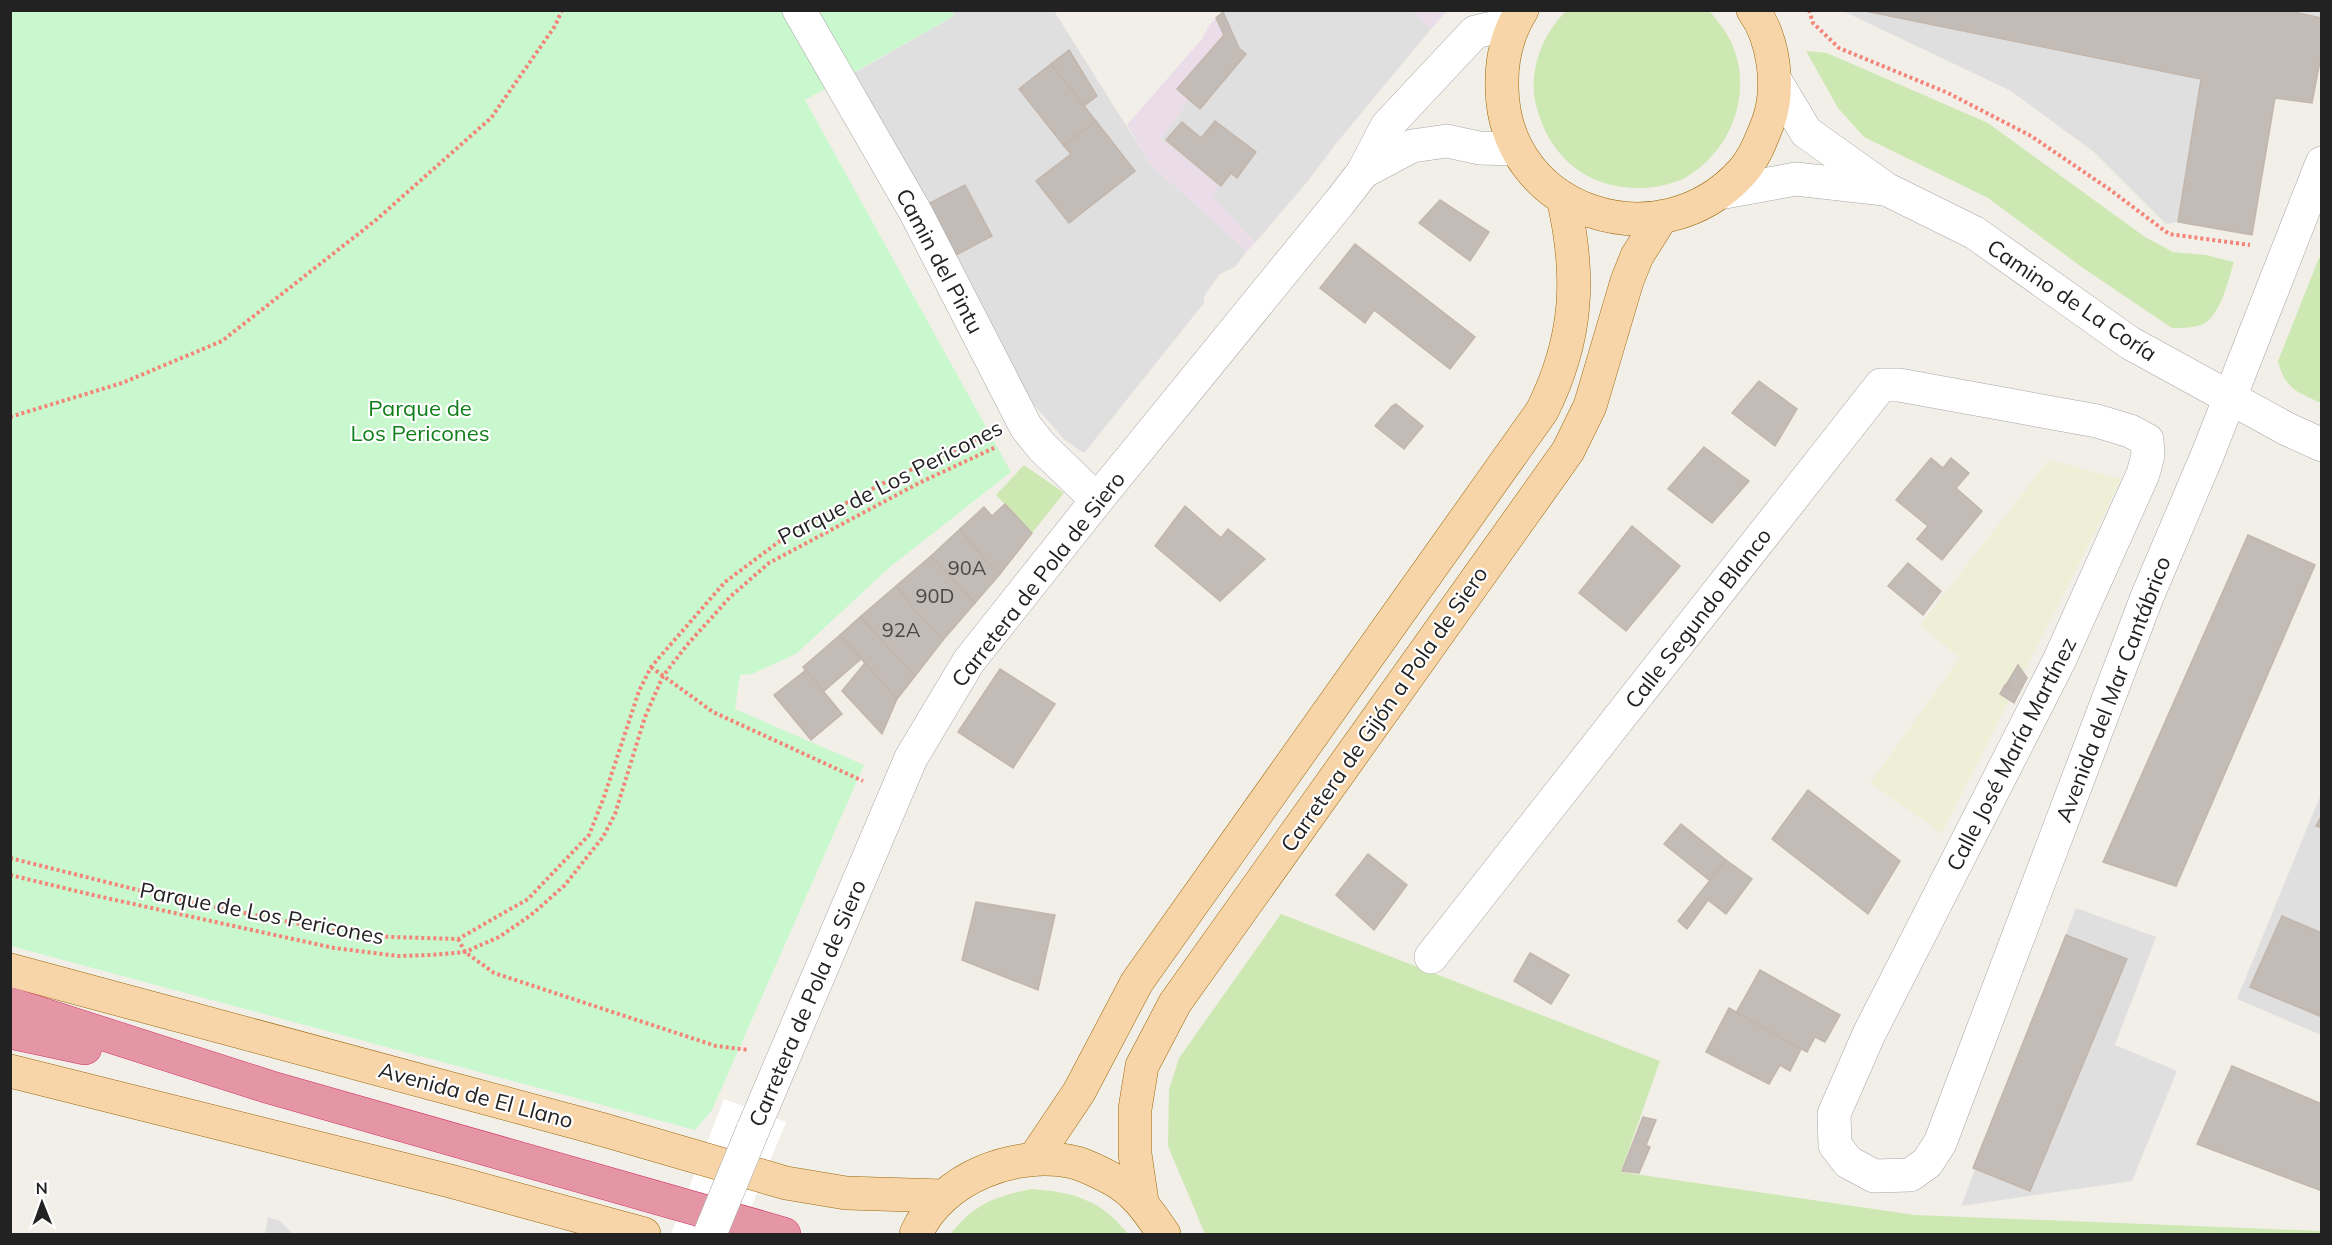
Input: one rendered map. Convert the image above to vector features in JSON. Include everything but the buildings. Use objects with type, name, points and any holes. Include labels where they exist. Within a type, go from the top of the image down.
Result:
[{"type":"highway","points":[[10,1004],[269,1087],[784,1234]]},
{"type":"highway","points":[[10,1032],[269,1087]]},
{"type":"main road","points":[[1518,17],[1502,64],[1502,108],[1517,149],[1537,176],[1563,198],[1594,213],[1627,220],[1661,218],[1692,208],[1719,193],[1743,171],[1761,143],[1771,113],[1775,80],[1770,46],[1753,10]]},
{"type":"main road","name":"Carretera de Gijón a Pola de Siero","points":[[1034,1159],[1079,1092],[1137,982],[1542,411],[1558,380],[1569,341],[1574,304],[1572,236],[1563,198]]},
{"type":"main road","name":"Carretera de Gijón a Pola de Siero","points":[[1142,1202],[1135,1154],[1135,1109],[1142,1066],[1170,1013],[1568,451],[1590,406],[1634,264],[1661,218]]},
{"type":"main road","name":"Avenida de El Llano","points":[[10,970],[592,1127],[786,1182],[846,1193],[944,1196]]},
{"type":"main road","points":[[10,1071],[450,1181],[644,1234]]},
{"type":"main road","points":[[916,1234],[944,1196],[986,1170],[1034,1159],[1077,1164],[1116,1181],[1142,1202],[1164,1234]]},
{"type":"street","name":"Camin del Pintu","points":[[799,10],[916,213],[1026,427],[1042,447],[1097,500]]},
{"type":"street","name":"Carretera de Pola de Siero","points":[[710,1234],[911,758],[969,661],[1363,172],[1387,126],[1475,32],[1518,17]]},
{"type":"street","name":"Camino de La Coría","points":[[1775,80],[1806,132],[1886,189],[1975,233],[2130,344],[2287,429],[2322,445]]},
{"type":"street","name":"Carretera de Pola de Siero","points":[[1363,172],[1412,146],[1447,141],[1479,148],[1517,149]]},
{"type":"street","name":"Avenida del Mar Cantábrico","points":[[1874,1176],[1910,1175],[1927,1163],[1940,1143],[2135,630],[2230,398],[2322,163]]},
{"type":"street","name":"Camino de La Coría","points":[[1719,193],[1796,179],[1886,189]]},
{"type":"street","name":"Calle Segundo Blanco","points":[[1431,957],[1881,385],[1899,385],[2013,407]]},
{"type":"street","name":"Calle José María Martínez","points":[[1874,1176],[1848,1162],[1835,1144],[1834,1113],[1869,1034],[2059,661],[2143,474],[2148,455],[2147,440],[2130,431],[2097,421],[2013,407]]},
{"type":"path","points":[[10,417],[122,383],[222,341],[376,220],[491,118],[555,26],[562,10]]},
{"type":"path","points":[[1809,10],[1812,23],[1839,48],[1948,93],[2031,136],[2109,189],[2169,234],[2253,245]]},
{"type":"path","name":"Parque de Los Pericones","points":[[10,858],[170,898],[360,936],[458,939],[528,899],[588,835],[604,797],[639,691],[651,667],[725,582],[792,532],[893,478],[995,432],[1026,427]]},
{"type":"path","name":"Parque de Los Pericones","points":[[10,874],[97,896],[334,948],[398,956],[465,952],[499,937],[531,915],[564,886],[603,837],[615,814],[645,717],[663,676],[731,596],[769,563],[919,483],[978,454],[1010,442],[1026,427]]},
{"type":"path","points":[[651,667],[713,712],[895,795]]},
{"type":"path","points":[[458,939],[465,952],[494,973],[716,1046],[785,1053]]},
{"type":"shaded area","points":[[951,11],[1054,11],[1151,165],[1247,251],[1235,267],[1220,274],[1204,296],[1204,303],[1085,452],[1064,439],[1023,389],[854,73],[954,16]]},
{"type":"shaded area","points":[[1223,11],[1413,11],[1431,29],[1255,243],[1211,195],[1218,187],[1161,139],[1189,99],[1246,54],[1239,48]]},
{"type":"shaded area","points":[[1413,11],[1447,11],[1431,29]]},
{"type":"shaded area","points":[[1843,11],[2321,11],[2321,51],[2275,98],[2252,235],[2178,222],[2166,224],[2094,152],[2011,91]]},
{"type":"shaded area","points":[[1223,12],[1239,48],[1246,54],[1200,109],[1189,100],[1161,139],[1219,187],[1212,196],[1255,243],[1247,251],[1151,165],[1127,125],[1202,39],[1209,25]]},
{"type":"shaded area","points":[[2321,794],[2321,1035],[2237,999]]},
{"type":"shaded area","points":[[2076,908],[2156,937],[2115,1045],[2177,1071],[2132,1181],[1961,1206]]},
{"type":"shaded area","points":[[268,1217],[280,1221],[293,1234],[265,1234]]},
{"type":"green space","points":[[1567,10],[1708,10],[1712,14],[1728,37],[1737,59],[1740,79],[1739,99],[1726,136],[1701,166],[1685,178],[1669,184],[1646,188],[1622,187],[1587,176],[1561,154],[1550,140],[1542,124],[1536,105],[1534,79],[1544,42],[1550,30]]},
{"type":"green space","name":"Parque de Los Pericones","points":[[10,11],[951,11],[954,16],[805,100],[1011,472],[890,567],[796,654],[752,674],[740,675],[735,709],[864,765],[712,1110],[695,1130],[11,946]]},
{"type":"green space","points":[[1806,51],[1827,53],[1988,123],[2145,237],[2173,252],[2206,255],[2234,262],[2224,295],[2216,311],[2201,325],[2172,328],[2083,268],[1988,198],[1864,137],[1838,108]]},
{"type":"green space","points":[[2319,258],[2321,258],[2321,403],[2305,396],[2288,384],[2278,361]]},
{"type":"green space","points":[[2049,460],[2122,479],[1942,833],[1870,783],[1960,658],[1920,625]]},
{"type":"green space","points":[[1024,465],[1064,493],[1032,533],[996,495]]},
{"type":"green space","points":[[1281,914],[1660,1061],[1621,1172],[1915,1215],[2321,1231],[2321,1234],[1205,1234],[1168,1146],[1169,1090],[1179,1058]]},
{"type":"green space","points":[[1031,1189],[1086,1200],[1108,1213],[1128,1234],[950,1234],[968,1215],[986,1203]]},
{"type":"pier","points":[[724,1099],[786,1122],[740,1234],[671,1234]]}]
